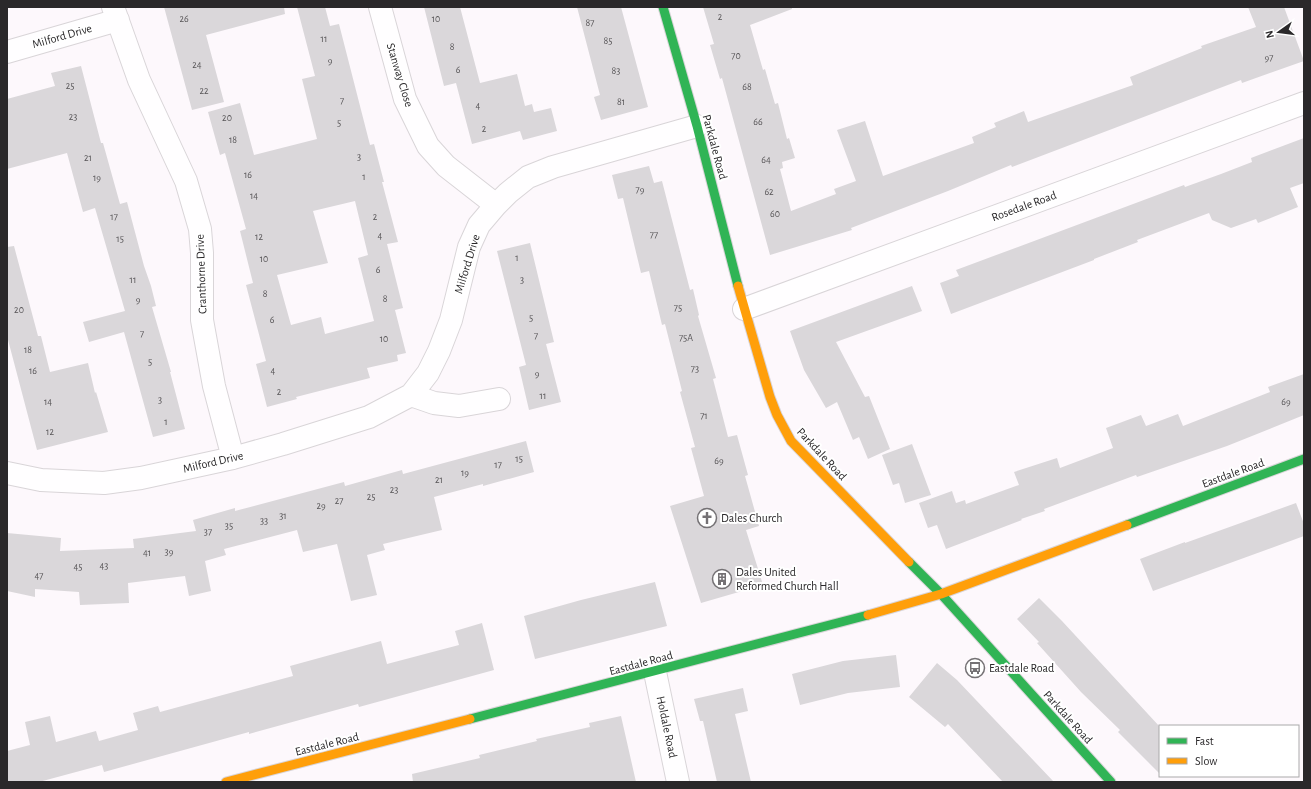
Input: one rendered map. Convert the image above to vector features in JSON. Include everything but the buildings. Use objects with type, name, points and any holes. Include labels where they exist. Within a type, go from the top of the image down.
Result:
[{"type":"street","name":"Stanway Close","points":[[380,7],[405,99],[428,146],[446,166],[496,205]]},
{"type":"street","name":"Parkdale Road","points":[[664,7],[697,126],[744,309],[770,397],[790,441],[941,594],[1110,782]]},
{"type":"street","name":"Milford Drive","points":[[7,52],[115,14]]},
{"type":"street","name":"Cranthorne Drive","points":[[115,14],[139,80],[186,181],[200,229],[202,253],[202,320],[214,386],[233,458]]},
{"type":"street","name":"Rosedale Road","points":[[744,309],[1304,103]]},
{"type":"street","name":"Milford Drive","points":[[7,473],[41,480],[104,483],[141,478],[233,458],[369,417],[411,395],[428,373],[439,352],[451,320],[470,247],[479,225],[496,205],[528,177],[553,167],[697,126]]},
{"type":"street","points":[[411,395],[434,402],[459,406],[499,399]]},
{"type":"street","name":"Eastdale Road","points":[[226,782],[838,624],[941,594],[1304,459]]},
{"type":"street","name":"Holdale Road","points":[[655,672],[678,782]]},
{"type":"traffic: fast","points":[[663,7],[697,126],[738,286]]},
{"type":"traffic: fast","points":[[1127,525],[1304,459]]},
{"type":"traffic: fast","points":[[909,562],[941,594],[1111,782]]},
{"type":"traffic: fast","points":[[470,719],[868,615]]},
{"type":"traffic: slow","points":[[738,286],[770,397],[777,415],[791,441],[909,562]]},
{"type":"traffic: slow","points":[[868,615],[941,594],[1127,525]]},
{"type":"traffic: slow","points":[[226,782],[470,719]]},
{"type":"place","name":"Dales Church","points":[[707,518]]},
{"type":"place","name":"Dales United Reformed Church Hall","points":[[722,579]]},
{"type":"place","name":"Eastdale Road","points":[[975,668]]}]
